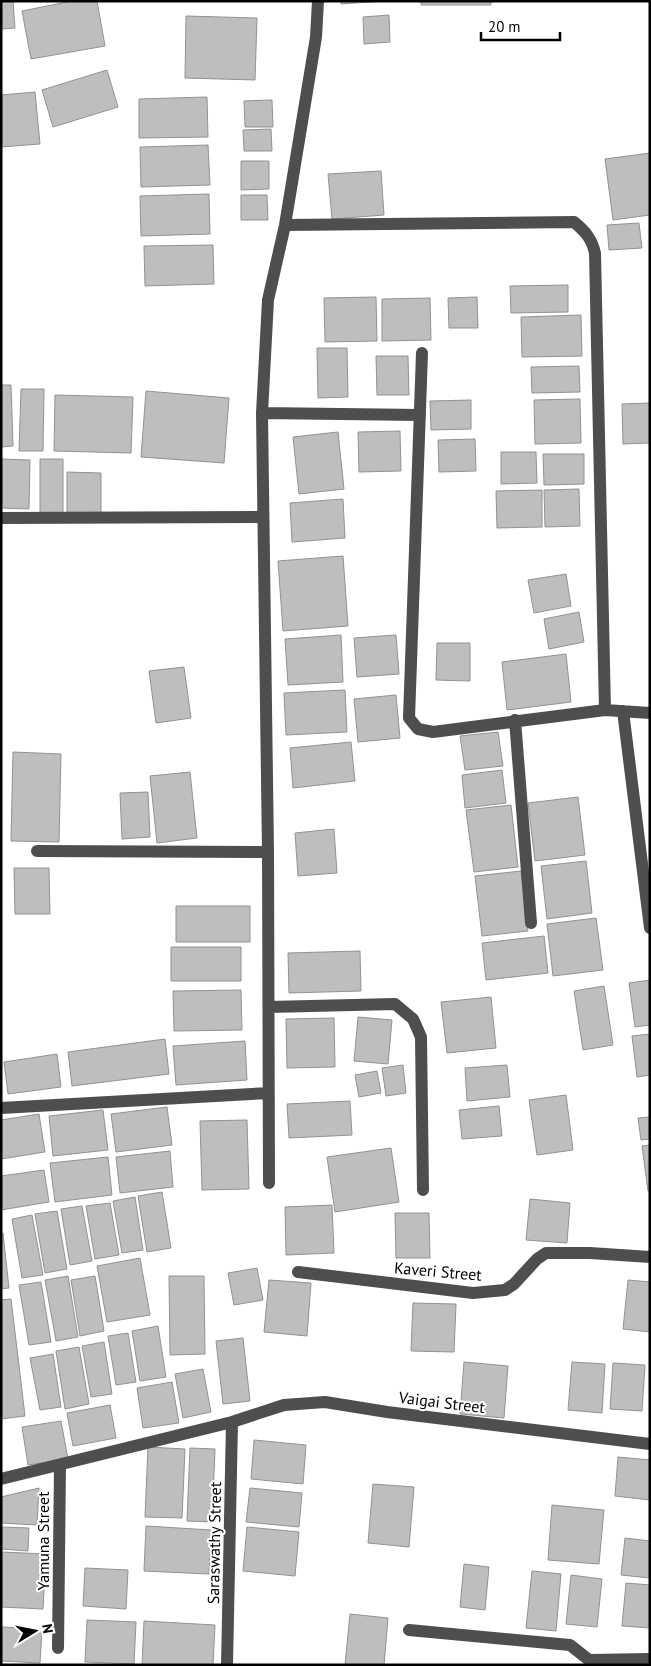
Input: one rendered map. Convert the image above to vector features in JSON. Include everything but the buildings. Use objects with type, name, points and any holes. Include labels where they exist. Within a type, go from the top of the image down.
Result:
[{"type":"street","points":[[269,1183],[268,852],[262,413],[268,300],[285,225],[316,37],[318,1]]},
{"type":"street","points":[[285,225],[574,222],[584,230],[592,242],[595,253],[605,710]]},
{"type":"street","points":[[422,353],[409,718],[418,729],[433,732],[605,710],[650,713]]},
{"type":"street","points":[[262,413],[420,415]]},
{"type":"street","points":[[1,518],[263,517]]},
{"type":"street","points":[[623,711],[650,928]]},
{"type":"street","points":[[515,720],[531,923]]},
{"type":"street","points":[[37,851],[268,852]]},
{"type":"street","points":[[269,1007],[395,1004],[414,1019],[420,1037],[423,1190]]},
{"type":"street","points":[[1,1108],[268,1093]]},
{"type":"street","name":"Kaveri Street","points":[[298,1272],[473,1292],[492,1292],[505,1290],[514,1284],[537,1259],[546,1253],[650,1258]]},
{"type":"street","name":"Vaigai Street","points":[[1,1479],[232,1422],[284,1405],[325,1402],[387,1412],[650,1444]]},
{"type":"street","name":"Saraswathy Street","points":[[227,1665],[232,1422]]},
{"type":"street","name":"Yamuna Street","points":[[58,1648],[60,1465]]},
{"type":"street","points":[[409,1630],[570,1645],[588,1660],[650,1660]]}]
